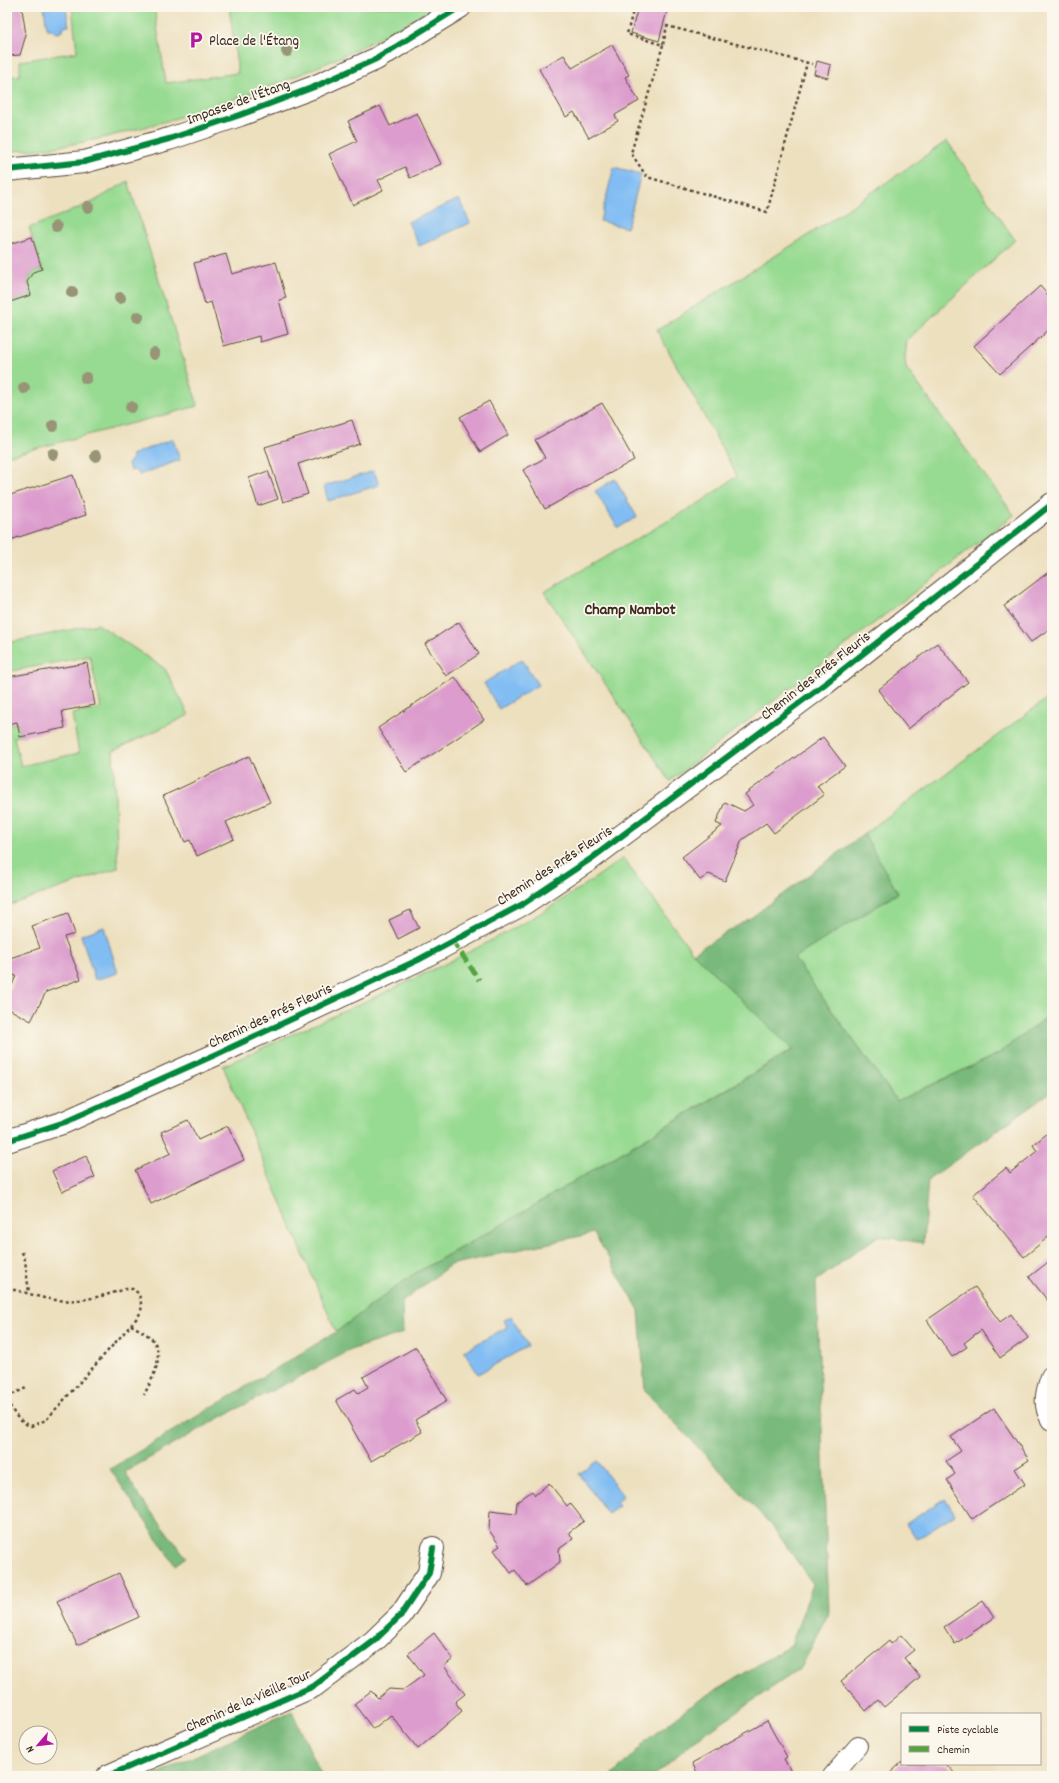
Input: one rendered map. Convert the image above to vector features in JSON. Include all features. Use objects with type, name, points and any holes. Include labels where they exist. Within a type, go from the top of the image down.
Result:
[{"type":"street","name":"Impasse de l'Étang","points":[[7,170],[84,162],[169,139],[240,115],[314,87],[376,59],[460,7]]},
{"type":"street","name":"Chemin des Prés Fleuris","points":[[7,1141],[65,1122],[217,1054],[418,960],[523,904],[599,853],[826,684],[1052,504]]},
{"type":"street","points":[[1052,1377],[1046,1395],[1048,1413],[1052,1419]]},
{"type":"street","name":"Chemin de la Vieille Tour","points":[[108,1776],[314,1686],[374,1641],[401,1615],[429,1573],[433,1548]]},
{"type":"lane","points":[[832,1776],[858,1746]]},
{"type":"path","points":[[634,7],[627,34],[663,45]]},
{"type":"path","points":[[807,63],[767,212],[647,177],[631,154],[663,45],[667,26],[812,64]]},
{"type":"path","points":[[22,1252],[25,1260],[29,1293]]},
{"type":"path","points":[[7,1290],[29,1293],[40,1297],[77,1301],[126,1289],[133,1289],[139,1294],[142,1307],[139,1316],[46,1420],[40,1424],[31,1426],[18,1419],[7,1398],[28,1387]]},
{"type":"path","points":[[131,1324],[152,1340],[158,1355],[155,1373],[144,1395]]},
{"type":"green space","points":[[72,7],[154,7],[166,83],[238,73],[229,7],[434,7],[339,58],[239,98],[170,120],[90,141],[49,148],[7,151],[7,77],[20,75],[20,61],[77,52]]},
{"type":"green space","points":[[947,141],[1015,240],[907,340],[905,358],[906,368],[1014,515],[670,781],[544,592],[701,502],[737,476],[657,330],[821,227]]},
{"type":"green space","points":[[128,181],[198,406],[7,456],[7,303],[31,295],[27,282],[33,272],[42,269],[29,228],[93,202]]},
{"type":"green space","points":[[98,624],[165,669],[189,715],[113,751],[118,868],[7,906],[7,725],[17,723],[20,736],[14,737],[21,766],[79,753],[72,714],[101,708],[90,656],[7,672],[7,643]]},
{"type":"green space","points":[[1052,695],[1052,1013],[998,1054],[897,1101],[794,958],[898,893],[864,834]]},
{"type":"green space","points":[[864,834],[898,893],[794,958],[897,1101],[998,1054],[1052,1013],[1052,1091],[928,1180],[923,1243],[878,1236],[816,1281],[829,1612],[801,1668],[695,1740],[654,1776],[612,1776],[647,1740],[693,1704],[791,1645],[813,1584],[773,1527],[645,1391],[639,1310],[594,1233],[450,1265],[402,1302],[403,1333],[353,1349],[223,1416],[125,1472],[139,1496],[186,1557],[175,1565],[110,1469],[336,1332],[412,1275],[510,1220],[793,1050],[693,953],[752,917]]},
{"type":"green space","points":[[623,858],[693,953],[793,1049],[510,1220],[412,1275],[336,1332],[223,1066],[408,982],[480,946],[557,903]]},
{"type":"green space","points":[[292,1711],[322,1776],[152,1776]]},
{"type":"water","points":[[44,7],[66,7],[69,26],[64,26],[61,32],[56,33],[51,29],[47,29]]},
{"type":"water","points":[[614,167],[641,174],[627,228],[600,221]]},
{"type":"water","points":[[459,199],[470,223],[419,246],[408,222]]},
{"type":"water","points":[[173,439],[180,460],[139,475],[137,471],[130,470],[128,464],[133,458],[131,455]]},
{"type":"water","points":[[374,471],[379,485],[328,501],[324,486]]},
{"type":"water","points":[[615,479],[637,517],[618,528],[595,491]]},
{"type":"water","points":[[522,659],[538,685],[499,709],[484,683]]},
{"type":"water","points":[[104,927],[118,973],[95,980],[81,935]]},
{"type":"water","points":[[511,1316],[528,1346],[478,1374],[464,1351],[507,1327],[504,1320]]},
{"type":"water","points":[[597,1461],[623,1496],[616,1502],[619,1506],[608,1514],[579,1474]]},
{"type":"water","points":[[945,1498],[955,1514],[916,1539],[906,1524]]},
{"type":"building","points":[[7,7],[20,7],[22,9],[26,35],[20,55],[7,56]]},
{"type":"building","points":[[638,7],[653,7],[667,11],[659,41],[631,33]]},
{"type":"building","points":[[612,45],[629,75],[625,77],[639,101],[615,115],[618,121],[589,138],[574,112],[566,117],[539,69],[564,55],[572,68]]},
{"type":"building","points":[[817,61],[831,65],[828,78],[814,74]]},
{"type":"building","points":[[380,106],[390,126],[417,113],[441,164],[410,178],[405,167],[378,180],[383,190],[353,205],[329,154],[357,141],[348,121]]},
{"type":"building","points":[[32,237],[42,269],[33,272],[27,282],[31,295],[7,303],[7,245]]},
{"type":"building","points":[[226,254],[232,274],[276,262],[286,298],[279,300],[288,334],[260,342],[259,336],[224,346],[211,302],[205,304],[194,263]]},
{"type":"building","points":[[1040,286],[1052,300],[1052,327],[1000,374],[974,346]]},
{"type":"building","points":[[489,401],[508,435],[480,452],[460,417]]},
{"type":"building","points":[[602,403],[634,460],[545,509],[523,470],[545,458],[535,440]]},
{"type":"building","points":[[352,420],[360,444],[298,464],[308,494],[283,502],[265,447]]},
{"type":"building","points":[[268,471],[278,499],[258,506],[249,478]]},
{"type":"building","points":[[73,475],[86,515],[7,541],[7,496]]},
{"type":"building","points":[[1050,571],[1052,573],[1052,627],[1031,642],[1004,606]]},
{"type":"building","points":[[459,622],[479,654],[446,676],[425,644]]},
{"type":"building","points":[[937,643],[968,682],[908,729],[878,690]]},
{"type":"building","points":[[87,663],[95,705],[62,711],[65,728],[20,737],[17,722],[7,724],[7,677]]},
{"type":"building","points":[[455,677],[484,720],[406,772],[378,728]]},
{"type":"building","points":[[823,737],[845,766],[817,786],[824,795],[774,833],[766,823],[742,840],[725,881],[709,874],[700,880],[682,857],[722,826],[716,823],[725,802],[744,811],[753,805],[745,794]]},
{"type":"building","points":[[249,756],[270,802],[226,822],[234,839],[197,856],[190,840],[185,842],[163,796]]},
{"type":"building","points":[[410,910],[419,928],[398,939],[389,920]]},
{"type":"building","points":[[68,913],[75,934],[64,937],[81,979],[46,992],[31,1021],[7,1008],[7,997],[16,976],[8,973],[7,959],[40,948],[32,926]]},
{"type":"building","points":[[188,1120],[198,1140],[228,1126],[244,1160],[151,1204],[135,1170],[171,1153],[161,1132]]},
{"type":"building","points":[[1049,1132],[1052,1136],[1052,1212],[1050,1213],[1052,1234],[1024,1257],[973,1195],[1006,1168],[1010,1173],[1037,1151],[1033,1145]]},
{"type":"building","points":[[86,1156],[95,1177],[62,1192],[52,1171]]},
{"type":"building","points":[[1052,1259],[1052,1298],[1048,1301],[1029,1277]]},
{"type":"building","points":[[975,1287],[1000,1322],[1011,1314],[1028,1338],[1000,1358],[981,1330],[964,1343],[967,1347],[952,1357],[927,1320]]},
{"type":"building","points":[[416,1347],[447,1401],[415,1420],[422,1432],[371,1461],[336,1400],[355,1389],[358,1393],[368,1387],[363,1377]]},
{"type":"building","points":[[994,1408],[1029,1460],[1015,1469],[1025,1484],[972,1519],[947,1480],[955,1474],[946,1461],[961,1451],[951,1437]]},
{"type":"building","points":[[549,1483],[567,1506],[570,1503],[584,1521],[569,1532],[573,1539],[559,1549],[560,1562],[527,1586],[515,1570],[511,1573],[494,1550],[500,1546],[489,1530],[490,1510],[516,1513],[517,1502],[532,1491],[535,1495]]},
{"type":"building","points":[[119,1573],[139,1617],[77,1645],[57,1601]]},
{"type":"building","points":[[983,1601],[994,1618],[955,1644],[944,1627]]},
{"type":"building","points":[[434,1633],[453,1659],[444,1666],[465,1694],[455,1702],[462,1711],[418,1749],[391,1715],[373,1729],[354,1704],[371,1691],[378,1698],[389,1689],[403,1690],[424,1675],[408,1654]]},
{"type":"building","points":[[901,1635],[914,1650],[904,1658],[920,1677],[884,1707],[878,1700],[866,1711],[841,1681],[889,1641],[891,1644]]},
{"type":"building","points":[[767,1721],[787,1757],[784,1759],[793,1775],[699,1776],[692,1763]]},
{"type":"building","points":[[901,1763],[901,1765],[947,1765],[957,1776],[887,1776]]},
{"type":"marked path","points":[[453,941],[479,980]]},
{"type":"cycle path","points":[[7,170],[84,162],[169,139],[240,115],[314,87],[376,59],[460,7]]},
{"type":"cycle path","points":[[7,1141],[65,1122],[217,1054],[418,960],[523,904],[592,858],[826,683],[1052,504]]},
{"type":"cycle path","points":[[108,1776],[314,1686],[374,1641],[401,1615],[429,1573],[433,1548]]},
{"type":"place","name":"Place de l'Étang","points":[[196,40]]},
{"type":"district","name":"Champ Nambot","points":[[630,608]]}]
